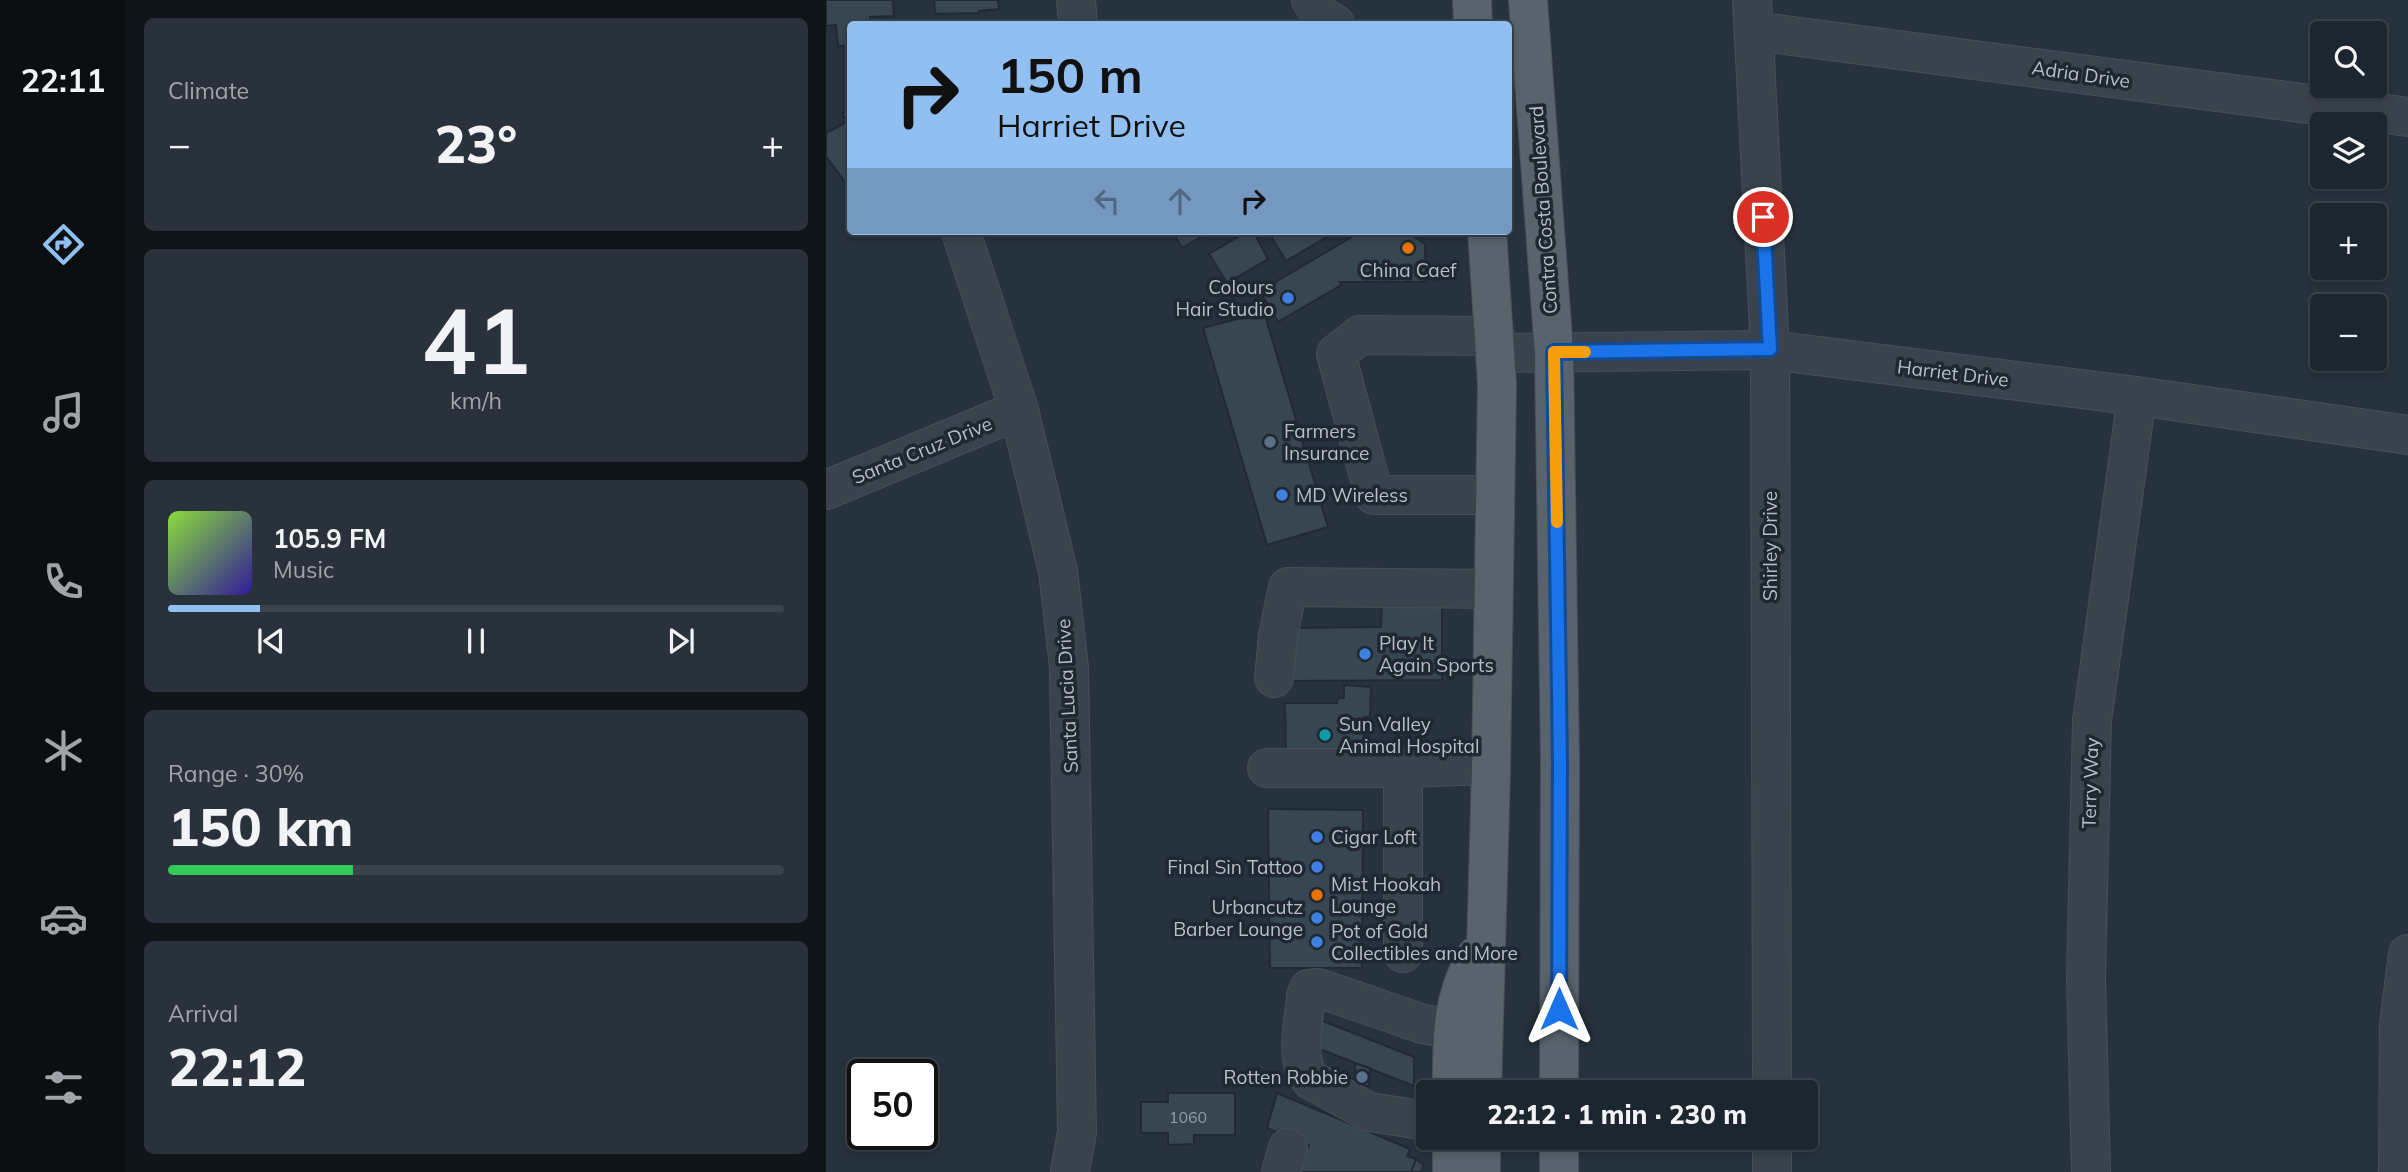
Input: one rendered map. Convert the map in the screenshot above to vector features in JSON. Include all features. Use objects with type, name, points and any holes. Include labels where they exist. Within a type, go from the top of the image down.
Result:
[{"type":"main road","points":[[1472,0],[1473,21]]},
{"type":"main road","name":"Contra Costa Boulevard","points":[[1528,0],[1554,352],[1560,761],[1559,1080]]},
{"type":"main road","points":[[1482,1080],[1495,495],[1495,344],[1487,235]]},
{"type":"main road","points":[[1452,1080],[1452,1029],[1463,979],[1486,939]]},
{"type":"main road","points":[[1452,1150],[1452,1172]]},
{"type":"main road","points":[[1481,1150],[1481,1172]]},
{"type":"main road","points":[[1559,1150],[1559,1172]]},
{"type":"street","points":[[1076,0],[1078,21]]},
{"type":"street","points":[[1311,0],[1322,16],[1330,21]]},
{"type":"street","name":"Adria Drive","points":[[1753,15],[2408,117]]},
{"type":"street","name":"Shirley Drive","points":[[1753,15],[1770,349],[1772,1080]]},
{"type":"street","name":"Santa Lucia Drive","points":[[962,235],[1019,410],[1058,571],[1069,667],[1077,1132],[1070,1172]]},
{"type":"street","name":"Harriet Drive","points":[[1495,495],[1374,495],[1336,354],[1360,335],[1495,344],[1554,352],[1770,349],[2137,396],[2408,435]]},
{"type":"street","name":"Terry Way","points":[[2091,1172],[2086,977],[2092,721],[2137,396]]},
{"type":"street","name":"Santa Cruz Drive","points":[[826,490],[1019,410]]},
{"type":"street","points":[[1274,678],[1287,587],[1494,589]]},
{"type":"street","points":[[1267,768],[1491,765]]},
{"type":"street","points":[[1403,768],[1403,953]]},
{"type":"street","points":[[2398,1172],[2399,1024],[2408,954]]},
{"type":"street","points":[[1416,1119],[1369,1112],[1311,1080],[1305,1073],[1302,1060],[1306,996],[1309,989],[1318,988],[1423,1024],[1452,1029]]},
{"type":"street","points":[[1772,1150],[1772,1172]]},
{"type":"building","points":[[826,0],[893,0],[894,16],[870,17],[870,21],[847,21],[847,46],[838,46],[836,25],[826,26]]},
{"type":"building","points":[[934,0],[998,0],[999,9],[979,13],[935,14]]},
{"type":"building","points":[[847,122],[847,185],[826,156],[826,133]]},
{"type":"building","points":[[1174,235],[1204,235],[1182,248]]},
{"type":"building","points":[[1241,235],[1255,235],[1268,259],[1227,283],[1209,254]]},
{"type":"building","points":[[1270,235],[1330,235],[1286,261]]},
{"type":"building","points":[[1355,235],[1412,235],[1425,244],[1426,282],[1340,282],[1341,285],[1278,322],[1260,291]]},
{"type":"building","points":[[1264,312],[1328,527],[1267,545],[1203,328]]},
{"type":"building","name":"Play It Again Sports","points":[[1382,600],[1442,601],[1442,680],[1288,681],[1288,628],[1381,627]]},
{"type":"building","name":"Sun Valley Animal Hospital","points":[[1344,685],[1371,687],[1370,717],[1364,717],[1364,752],[1286,752],[1285,703],[1337,703],[1338,698],[1344,698]]},
{"type":"building","points":[[1268,809],[1363,810],[1362,968],[1270,968]]},
{"type":"building","points":[[1313,1017],[1414,1057],[1414,1086],[1312,1046]]},
{"type":"building","name":"Rotten Robbie","points":[[1355,1063],[1370,1068],[1369,1086],[1356,1085]]},
{"type":"building","points":[[1168,1093],[1235,1093],[1235,1135],[1194,1135],[1194,1144],[1168,1145],[1168,1133],[1141,1133],[1141,1102],[1168,1102]]},
{"type":"building","points":[[1277,1093],[1410,1149],[1407,1156],[1416,1159],[1411,1172],[1298,1172],[1309,1145],[1267,1128]]},
{"type":"building","points":[[1416,1159],[1424,1165],[1421,1172],[1411,1172]]},
{"type":"slow traffic","points":[[1557,522],[1554,352],[1585,352]]},
{"type":"place","name":"China Caef","points":[[1408,248]]},
{"type":"place","name":"Colours Hair Studio","points":[[1288,298]]},
{"type":"place","name":"Farmers Insurance","points":[[1270,442]]},
{"type":"place","name":"MD Wireless","points":[[1282,495]]},
{"type":"place","name":"Play It Again Sports","points":[[1365,654]]},
{"type":"place","name":"Sun Valley Animal Hospital","points":[[1325,735]]},
{"type":"place","name":"Cigar Loft","points":[[1317,837]]},
{"type":"place","name":"Final Sin Tattoo","points":[[1317,867]]},
{"type":"place","name":"Mist Hookah Lounge","points":[[1317,895]]},
{"type":"place","name":"Urbancutz Barber Lounge","points":[[1317,918]]},
{"type":"place","name":"Pot of Gold Collectibles and More","points":[[1317,942]]},
{"type":"place","name":"Rotten Robbie","points":[[1362,1077]]},
{"type":"route","points":[[1559,1009],[1560,761],[1554,352],[1770,349],[1763,217]]}]
